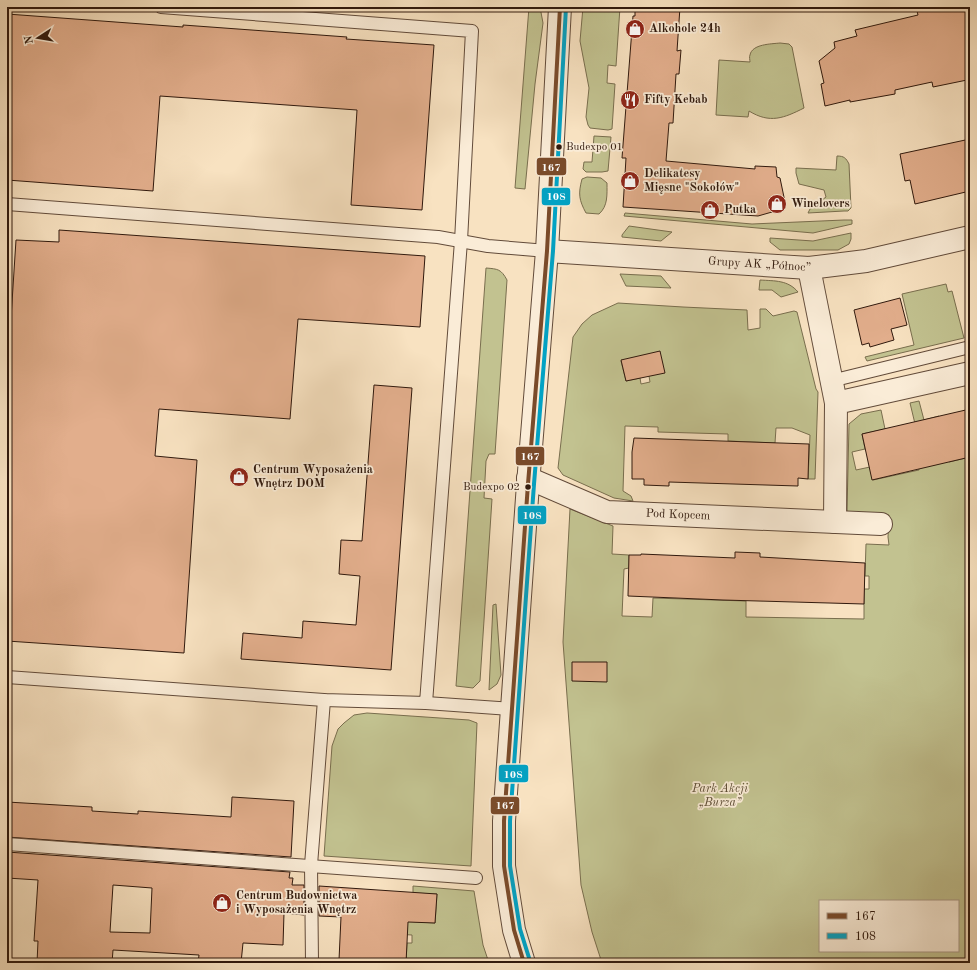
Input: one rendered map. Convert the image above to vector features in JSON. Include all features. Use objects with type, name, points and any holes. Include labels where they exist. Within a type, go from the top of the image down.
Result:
[{"type":"street","points":[[524,963],[514,930],[504,866],[504,821],[528,478],[547,251],[560,7]]},
{"type":"street","name":"Grupy AK „Północ”","points":[[547,251],[809,268],[866,261],[970,237]]},
{"type":"street","points":[[809,268],[836,403],[835,522]]},
{"type":"street","points":[[836,403],[970,373]]},
{"type":"street","name":"Pod Kopcem","points":[[528,478],[607,512],[881,524]]},
{"type":"lane","points":[[161,7],[472,31],[461,241],[426,703]]},
{"type":"lane","points":[[7,204],[438,237],[488,246],[547,251]]},
{"type":"lane","points":[[831,381],[970,347]]},
{"type":"lane","points":[[7,677],[324,700],[426,703],[512,709]]},
{"type":"lane","points":[[312,963],[312,865],[324,700]]},
{"type":"lane","points":[[7,844],[476,878]]},
{"type":"green space","points":[[529,7],[540,7],[543,23],[535,84],[525,189],[515,188]]},
{"type":"green space","points":[[583,7],[620,7],[616,66],[608,65],[607,83],[615,84],[612,129],[608,130],[590,128],[586,117],[589,88],[580,41]]},
{"type":"green space","points":[[780,43],[789,44],[792,47],[804,108],[790,115],[777,118],[764,117],[749,111],[748,117],[716,115],[719,60],[750,62],[751,51],[754,49],[762,45]]},
{"type":"green space","points":[[594,136],[611,137],[608,171],[586,172],[583,169],[584,162],[592,162]]},
{"type":"green space","points":[[837,156],[841,156],[847,160],[849,164],[851,208],[848,211],[808,213],[810,209],[826,197],[824,190],[799,184],[796,168],[836,170]]},
{"type":"green space","points":[[587,177],[601,178],[607,183],[607,196],[605,204],[599,214],[586,213],[582,204],[580,189],[582,179]]},
{"type":"green space","points":[[625,213],[752,224],[852,220],[852,224],[813,233],[624,216]]},
{"type":"green space","points":[[629,226],[672,232],[661,241],[622,237]]},
{"type":"green space","points":[[851,233],[849,244],[838,250],[780,250],[770,242],[770,238],[813,241]]},
{"type":"green space","points":[[486,268],[499,270],[507,280],[495,454],[489,454],[486,461],[484,498],[492,499],[480,681],[473,688],[456,686]]},
{"type":"green space","points":[[620,274],[661,276],[671,288],[626,286]]},
{"type":"green space","points":[[760,280],[786,283],[798,292],[781,297],[772,290],[759,290]]},
{"type":"green space","points":[[946,284],[948,292],[952,291],[964,338],[867,361],[865,357],[914,345],[902,294]]},
{"type":"green space","points":[[618,303],[747,310],[748,330],[760,328],[760,309],[766,309],[773,316],[794,311],[797,312],[818,392],[815,479],[808,479],[810,435],[792,428],[776,428],[775,443],[728,441],[728,434],[658,432],[658,427],[625,426],[623,491],[631,496],[633,501],[614,498],[563,475],[558,468],[573,337],[582,324],[592,315]],"holes":[[[621,361],[649,376],[650,382],[641,384],[640,378],[626,381]]]},
{"type":"green space","name":"Park Akcji „Burza”","points":[[919,401],[924,420],[939,416],[949,462],[970,457],[970,963],[602,963],[592,932],[581,885],[563,642],[570,509],[613,526],[612,554],[629,555],[629,568],[624,569],[622,616],[652,617],[653,598],[746,601],[746,617],[864,619],[864,589],[869,589],[869,576],[865,576],[866,544],[889,545],[889,515],[847,512],[849,424],[861,414],[881,410],[885,429],[862,434],[865,449],[852,452],[856,470],[870,467],[873,480],[919,470],[916,455],[922,453],[910,403]]},
{"type":"green space","points":[[496,604],[501,675],[497,684],[489,690],[493,605]]},
{"type":"green space","points":[[367,713],[469,720],[477,723],[471,866],[324,856],[332,746],[338,729],[344,723],[354,715]]},
{"type":"green space","points":[[413,886],[474,891],[483,945],[489,963],[406,963],[407,943],[412,943],[412,935],[341,931],[342,917],[435,923],[437,894],[413,893]]},
{"type":"building","points":[[635,7],[680,7],[677,51],[681,50],[679,74],[676,74],[673,123],[669,123],[666,161],[755,169],[755,166],[776,167],[777,177],[780,178],[785,202],[779,210],[758,216],[623,207],[626,158],[622,158],[633,16],[635,16]]},
{"type":"building","points":[[916,7],[970,7],[970,77],[967,78],[967,80],[933,87],[932,82],[895,90],[895,94],[850,102],[850,100],[825,106],[821,84],[824,83],[819,61],[835,48],[834,42],[857,36],[855,30],[918,15]]},
{"type":"building","points":[[7,14],[183,27],[183,25],[434,45],[422,210],[351,205],[357,110],[160,96],[153,191],[7,180]]},
{"type":"building","points":[[970,139],[970,191],[915,204],[910,180],[905,181],[900,154]]},
{"type":"building","points":[[59,230],[425,256],[420,327],[298,319],[290,419],[159,409],[155,456],[197,460],[184,653],[7,641],[7,381],[16,240],[59,242]]},
{"type":"building","points":[[900,298],[907,325],[891,329],[894,340],[870,347],[869,343],[862,345],[854,310]]},
{"type":"building","points":[[660,351],[665,373],[626,381],[621,360]]},
{"type":"building","points":[[374,385],[412,388],[391,670],[241,659],[243,633],[302,638],[303,621],[356,625],[360,576],[339,574],[341,540],[362,541]]},
{"type":"building","points":[[970,409],[970,457],[872,480],[862,434]]},
{"type":"building","points":[[634,438],[809,444],[808,479],[798,478],[798,486],[669,482],[669,486],[644,485],[644,479],[632,479],[632,452]]},
{"type":"building","points":[[735,552],[760,553],[760,557],[865,563],[864,604],[628,596],[629,555],[641,554],[735,558]]},
{"type":"building","points":[[572,662],[607,662],[607,682],[572,681]]},
{"type":"building","points":[[232,797],[294,801],[291,857],[7,837],[7,802],[92,807],[92,811],[138,814],[138,811],[231,817]]},
{"type":"building","points":[[7,852],[290,872],[289,878],[293,878],[292,885],[304,885],[304,915],[284,913],[283,945],[243,943],[241,963],[198,963],[199,955],[113,950],[112,963],[37,963],[38,941],[34,941],[38,880],[7,878]],"holes":[[[113,885],[152,888],[150,933],[110,932]]]},
{"type":"building","points":[[319,886],[437,894],[435,923],[408,922],[406,963],[353,963],[353,961],[339,960],[341,917],[319,916]]},
{"type":"transit line","name":"167","points":[[524,963],[514,930],[504,866],[504,821],[528,484],[547,251],[560,7]]},
{"type":"transit line","name":"108","points":[[530,961],[520,929],[510,866],[510,821],[534,484],[553,251],[566,7]]},
{"type":"place","name":"Alkohole 24h","points":[[635,29]]},
{"type":"place","name":"Fifty Kebab","points":[[630,100]]},
{"type":"place","name":"Budexpo 01","points":[[559,147]]},
{"type":"place","name":"Delikatesy Mięsne \"Sokołów\"","points":[[630,181]]},
{"type":"place","name":"Winelovers","points":[[777,204]]},
{"type":"place","name":"Putka","points":[[710,210]]},
{"type":"place","name":"Centrum Wyposażenia Wnętrz DOM","points":[[239,477]]},
{"type":"place","name":"Budexpo 02","points":[[528,487]]},
{"type":"place","name":"Centrum Budownictwa i Wyposażenia Wnętrz","points":[[222,903]]}]
